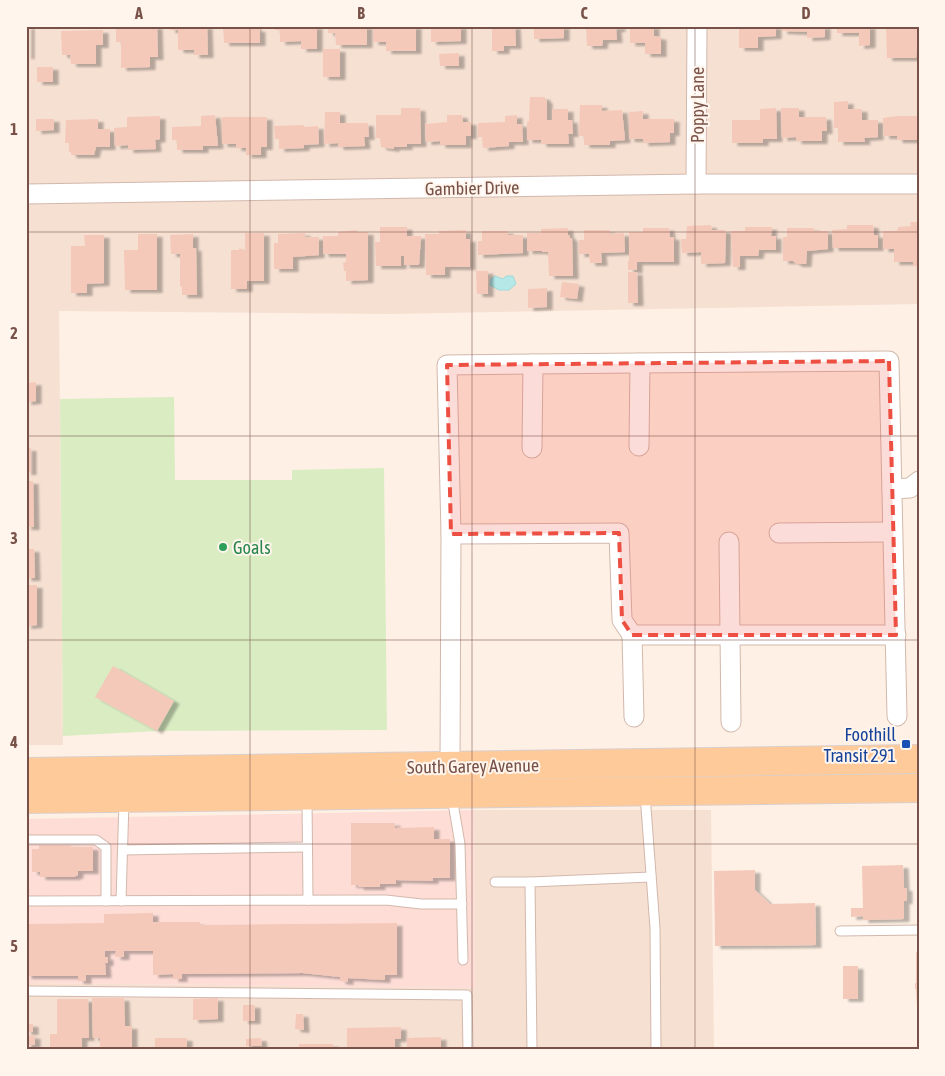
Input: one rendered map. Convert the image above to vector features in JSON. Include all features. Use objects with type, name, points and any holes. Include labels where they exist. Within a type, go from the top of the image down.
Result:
[{"type":"main road","name":"South Garey Avenue","points":[[26,772],[919,759]]},
{"type":"main road","points":[[452,794],[460,783],[472,774],[497,765]]},
{"type":"main road","points":[[399,794],[430,782],[439,777],[450,766]]},
{"type":"main road","name":"South Garey Avenue","points":[[26,799],[919,788]]},
{"type":"street","name":"Poppy Lane","points":[[696,184],[697,26]]},
{"type":"street","name":"Gambier Drive","points":[[26,194],[696,184],[919,184]]},
{"type":"street","points":[[450,766],[451,534],[448,365],[889,361],[910,488],[892,532],[897,716]]},
{"type":"street","points":[[639,446],[640,363]]},
{"type":"street","points":[[532,448],[533,364]]},
{"type":"street","points":[[779,533],[892,532]]},
{"type":"street","points":[[451,534],[619,533],[622,620],[632,635],[634,718]]},
{"type":"street","points":[[729,542],[731,722]]},
{"type":"street","points":[[632,635],[896,635]]},
{"type":"lane","points":[[645,792],[655,928],[656,1050]]},
{"type":"lane","points":[[452,794],[460,844],[463,960]]},
{"type":"lane","points":[[307,796],[308,900]]},
{"type":"lane","points":[[121,901],[124,798]]},
{"type":"lane","points":[[26,840],[96,840],[106,847],[106,901]]},
{"type":"lane","points":[[123,850],[307,847]]},
{"type":"lane","points":[[495,882],[651,877]]},
{"type":"lane","points":[[530,882],[532,1050]]},
{"type":"lane","points":[[26,901],[386,900],[422,904],[462,904]]},
{"type":"lane","points":[[840,931],[919,930]]},
{"type":"lane","points":[[26,991],[467,995],[468,1050]]},
{"type":"highlighted area","points":[[889,361],[896,635],[632,635],[622,620],[619,533],[451,534],[447,365]]},
{"type":"shaded area","points":[[26,26],[919,26],[919,304],[391,314],[59,311],[63,745],[26,745]]},
{"type":"shaded area","points":[[474,810],[711,810],[714,1050],[26,1050],[26,983],[475,988]]},
{"type":"shaded area","points":[[474,810],[475,988],[26,983],[26,819]]},
{"type":"green space","name":"Goals","points":[[174,397],[175,480],[292,480],[292,470],[384,468],[387,730],[157,731],[63,736],[60,399]]},
{"type":"water","points":[[495,276],[503,279],[506,276],[513,276],[516,284],[509,290],[499,290],[490,285],[491,279]]},
{"type":"building","points":[[26,26],[29,26],[29,56],[26,56]]},
{"type":"building","points":[[116,26],[157,26],[158,57],[150,57],[150,67],[121,68],[121,42],[116,42]]},
{"type":"building","points":[[170,26],[207,26],[208,55],[194,55],[194,50],[178,50],[178,30],[170,30]]},
{"type":"building","points":[[223,26],[256,26],[256,29],[260,29],[260,43],[224,43]]},
{"type":"building","points":[[275,26],[317,26],[317,49],[301,49],[301,41],[280,42],[280,30],[275,30]]},
{"type":"building","points":[[328,26],[367,26],[367,45],[336,45],[335,33],[328,33]]},
{"type":"building","points":[[373,26],[416,26],[416,51],[386,51],[386,42],[373,42]]},
{"type":"building","points":[[431,26],[461,26],[461,41],[431,42]]},
{"type":"building","points":[[492,26],[515,26],[516,46],[504,46],[504,51],[492,51]]},
{"type":"building","points":[[534,26],[564,26],[564,38],[534,39]]},
{"type":"building","points":[[586,26],[620,26],[620,29],[616,29],[617,40],[603,40],[602,46],[587,46]]},
{"type":"building","points":[[630,26],[654,26],[654,36],[661,37],[661,54],[645,54],[645,43],[630,43]]},
{"type":"building","points":[[739,26],[776,26],[776,36],[758,37],[758,48],[739,48]]},
{"type":"building","points":[[782,26],[825,26],[825,37],[807,38],[807,32],[782,31]]},
{"type":"building","points":[[837,26],[870,26],[870,45],[859,46],[859,33],[837,33]]},
{"type":"building","points":[[886,26],[919,26],[919,50],[917,50],[916,58],[887,58]]},
{"type":"building","points":[[103,30],[103,45],[96,45],[96,64],[71,64],[70,55],[62,55],[61,31]]},
{"type":"building","points":[[323,49],[340,49],[340,77],[323,77]]},
{"type":"building","points":[[459,53],[459,66],[440,66],[439,54]]},
{"type":"building","points":[[37,67],[53,67],[53,82],[37,82]]},
{"type":"building","points":[[530,97],[545,97],[545,100],[547,100],[547,120],[552,120],[552,109],[568,109],[568,120],[572,120],[573,134],[568,134],[569,144],[541,144],[541,140],[527,140]]},
{"type":"building","points":[[848,101],[848,109],[862,109],[862,120],[878,120],[878,137],[864,138],[865,142],[838,142],[838,128],[834,128],[834,102]]},
{"type":"building","points":[[580,105],[602,105],[602,111],[622,110],[625,140],[610,141],[610,145],[584,145],[584,136],[579,136]]},
{"type":"building","points":[[401,108],[420,108],[421,144],[407,144],[407,147],[394,147],[394,149],[381,147],[380,138],[376,138],[376,115],[401,115]]},
{"type":"building","points":[[776,108],[777,139],[763,139],[763,143],[732,143],[732,120],[760,120],[760,109]]},
{"type":"building","points":[[781,108],[799,108],[799,117],[826,117],[827,131],[822,131],[822,141],[796,141],[796,137],[782,138]]},
{"type":"building","points":[[643,111],[643,119],[674,119],[674,133],[670,133],[670,142],[643,143],[643,139],[629,139],[629,112]]},
{"type":"building","points":[[325,112],[340,112],[340,123],[368,123],[369,137],[364,137],[365,146],[338,147],[338,143],[324,144]]},
{"type":"building","points":[[215,115],[218,146],[203,146],[203,150],[177,150],[177,140],[172,140],[172,127],[201,126],[201,116]]},
{"type":"building","points":[[447,115],[462,115],[463,122],[471,122],[471,136],[466,136],[466,145],[440,145],[440,141],[426,142],[425,124],[447,122]]},
{"type":"building","points":[[517,115],[517,124],[522,124],[523,142],[509,142],[509,146],[483,148],[482,137],[478,137],[478,123],[505,122],[505,116]]},
{"type":"building","points":[[160,116],[160,139],[155,140],[156,149],[128,150],[128,145],[115,146],[114,128],[127,127],[127,117]]},
{"type":"building","points":[[919,116],[919,140],[897,140],[897,136],[884,136],[883,118]]},
{"type":"building","points":[[222,117],[267,117],[267,147],[261,147],[261,155],[246,155],[246,148],[236,148],[236,144],[222,144]]},
{"type":"building","points":[[36,119],[54,119],[54,130],[36,131]]},
{"type":"building","points":[[98,119],[98,129],[110,129],[110,147],[96,147],[94,155],[71,155],[69,143],[65,143],[66,120]]},
{"type":"building","points":[[304,125],[304,127],[318,126],[319,144],[304,145],[304,148],[279,149],[279,139],[275,139],[274,126]]},
{"type":"building","points":[[910,222],[917,222],[917,226],[919,226],[919,266],[913,266],[913,262],[894,262],[894,249],[883,249],[883,231],[897,231],[898,227],[911,226]]},
{"type":"building","points":[[711,225],[712,230],[725,230],[726,232],[725,263],[701,264],[701,252],[682,253],[681,239],[686,239],[687,226]]},
{"type":"building","points":[[847,225],[873,225],[874,235],[878,235],[878,248],[833,248],[832,230],[847,229]]},
{"type":"building","points":[[380,227],[407,227],[407,236],[421,236],[419,265],[404,265],[404,256],[401,256],[401,266],[376,266],[375,242],[380,242]]},
{"type":"building","points":[[745,227],[772,227],[771,236],[776,236],[776,250],[759,250],[758,256],[740,256],[740,267],[733,267],[731,231],[745,231]]},
{"type":"building","points":[[568,228],[568,236],[570,235],[570,238],[572,238],[573,276],[549,276],[548,252],[527,251],[527,233],[541,233],[541,229]]},
{"type":"building","points":[[643,228],[669,228],[670,237],[674,237],[674,262],[637,262],[637,270],[628,270],[629,232],[643,232]]},
{"type":"building","points":[[787,228],[814,228],[814,231],[828,231],[828,249],[807,251],[806,264],[783,261],[783,237],[787,237]]},
{"type":"building","points":[[357,230],[357,232],[368,232],[368,280],[346,281],[346,271],[344,271],[343,263],[346,262],[346,254],[323,254],[323,236],[338,236],[338,232]]},
{"type":"building","points":[[466,230],[466,239],[470,239],[470,267],[445,267],[445,275],[426,275],[425,234],[439,234],[439,231]]},
{"type":"building","points":[[584,230],[610,230],[610,234],[624,233],[625,252],[601,253],[602,263],[590,263],[589,254],[579,254],[579,240],[584,240]]},
{"type":"building","points":[[482,231],[508,231],[508,235],[523,235],[523,253],[478,255],[478,241],[482,241]]},
{"type":"building","points":[[245,233],[264,233],[264,281],[247,281],[247,289],[231,289],[231,250],[239,250],[239,248],[245,250]]},
{"type":"building","points":[[305,233],[305,237],[319,237],[319,255],[293,257],[293,269],[274,269],[274,243],[278,243],[278,234]]},
{"type":"building","points":[[138,234],[157,234],[157,290],[125,290],[124,250],[138,250]]},
{"type":"building","points":[[193,234],[193,248],[196,248],[197,295],[182,295],[182,287],[180,286],[180,254],[171,254],[170,235]]},
{"type":"building","points":[[84,235],[104,235],[104,283],[87,284],[87,293],[71,293],[71,246],[85,246]]},
{"type":"building","points":[[476,271],[488,271],[488,294],[477,294]]},
{"type":"building","points":[[628,272],[637,272],[638,303],[628,303]]},
{"type":"building","points":[[562,282],[579,284],[577,299],[560,297]]},
{"type":"building","points":[[547,288],[547,307],[528,308],[528,289]]},
{"type":"building","points":[[36,382],[36,401],[26,402],[26,383]]},
{"type":"building","points":[[26,448],[31,448],[31,472],[26,472]]},
{"type":"building","points":[[26,481],[33,481],[34,527],[26,527]]},
{"type":"building","points":[[26,549],[34,549],[35,578],[26,578]]},
{"type":"building","points":[[26,585],[37,585],[37,625],[26,626]]},
{"type":"building","points":[[113,666],[174,701],[157,731],[95,697]]},
{"type":"building","points":[[351,823],[395,823],[395,828],[434,827],[434,839],[450,839],[450,878],[433,878],[433,881],[396,880],[396,884],[380,884],[380,887],[358,887],[358,885],[351,885]]},
{"type":"building","points":[[39,844],[93,847],[93,871],[78,871],[78,875],[74,877],[40,877],[40,872],[32,872],[32,849],[39,849]]},
{"type":"building","points":[[903,865],[904,888],[907,888],[907,901],[904,901],[904,919],[863,920],[863,916],[851,917],[851,908],[863,908],[862,866]]},
{"type":"building","points":[[755,870],[755,890],[770,904],[815,903],[816,945],[715,946],[714,871]]},
{"type":"building","points":[[153,913],[153,922],[200,922],[200,925],[397,923],[397,975],[385,975],[385,980],[348,978],[348,982],[340,981],[340,977],[303,973],[182,974],[182,979],[173,979],[173,974],[153,975],[153,951],[124,951],[124,957],[115,957],[116,951],[105,951],[105,957],[108,957],[108,963],[105,963],[106,975],[86,975],[86,981],[78,981],[78,976],[26,976],[26,924],[104,923],[104,914]]},
{"type":"building","points":[[916,952],[919,952],[919,1007],[917,1007],[915,989]]},
{"type":"building","points":[[843,966],[858,966],[858,999],[843,999]]},
{"type":"building","points":[[92,998],[124,998],[125,1026],[132,1026],[132,1050],[100,1050],[100,1038],[93,1038]]},
{"type":"building","points":[[218,998],[218,1019],[193,1020],[193,999]]},
{"type":"building","points":[[57,999],[88,999],[89,1038],[82,1038],[82,1050],[50,1050],[50,1034],[57,1034]]},
{"type":"building","points":[[243,1005],[255,1005],[255,1021],[243,1021]]},
{"type":"building","points":[[296,1014],[303,1014],[304,1030],[295,1029]]},
{"type":"building","points":[[26,1024],[33,1024],[33,1032],[26,1032]]},
{"type":"building","points":[[401,1027],[401,1039],[395,1039],[395,1050],[347,1050],[347,1028]]},
{"type":"building","points":[[26,1035],[35,1036],[35,1045],[29,1045],[29,1050],[26,1050]]},
{"type":"building","points":[[441,1037],[441,1050],[407,1050],[407,1038]]},
{"type":"building","points":[[155,1038],[187,1038],[187,1050],[155,1050]]},
{"type":"building","points":[[261,1038],[262,1046],[246,1046],[246,1039]]},
{"type":"building","points":[[299,1044],[333,1044],[333,1050],[299,1050]]},
{"type":"place","name":"Goals","points":[[223,547]]},
{"type":"place","name":"Foothill Transit 291","points":[[906,744]]}]
